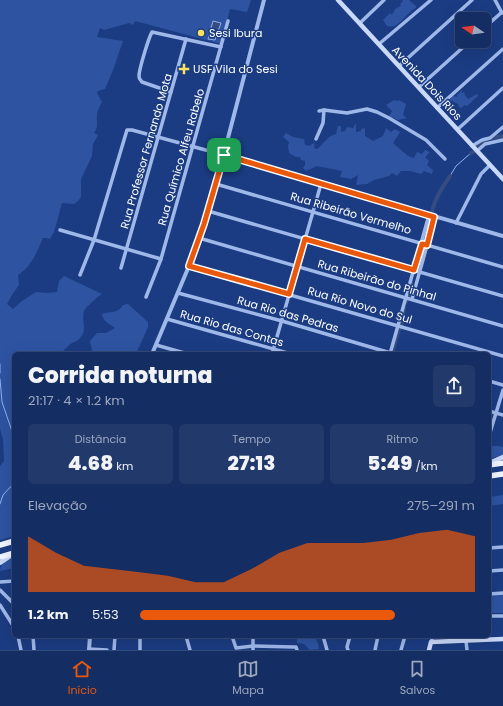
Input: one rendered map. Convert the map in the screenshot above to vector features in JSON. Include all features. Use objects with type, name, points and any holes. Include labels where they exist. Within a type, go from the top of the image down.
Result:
[{"type":"highway","points":[[491,464],[503,463]]},
{"type":"highway","points":[[491,476],[503,474]]},
{"type":"highway","points":[[0,545],[12,542]]},
{"type":"highway","points":[[0,557],[12,554]]},
{"type":"main road","name":"Avenida Dois Rios","points":[[338,0],[503,179]]},
{"type":"main road","points":[[491,463],[503,457]]},
{"type":"main road","points":[[0,563],[12,554]]},
{"type":"main road","points":[[429,650],[431,642],[466,641],[489,638],[503,639]]},
{"type":"street","points":[[153,352],[189,266],[208,211],[264,0]]},
{"type":"street","points":[[379,44],[431,0]]},
{"type":"street","points":[[399,66],[472,0]]},
{"type":"street","points":[[491,22],[502,13],[495,0]]},
{"type":"street","points":[[360,23],[382,1]]},
{"type":"street","name":"Rua Químico Alfeu Rabelo","points":[[146,297],[161,259],[228,21]]},
{"type":"street","points":[[171,92],[142,82],[140,79],[149,37],[152,32],[221,47]]},
{"type":"street","name":"Rua Professor Fernando Mota","points":[[121,268],[128,249],[186,39]]},
{"type":"street","points":[[419,87],[462,48]]},
{"type":"street","points":[[437,108],[503,49]]},
{"type":"street","points":[[458,129],[503,88]]},
{"type":"street","points":[[319,111],[324,110],[347,113],[364,109],[377,112],[426,140],[445,159]]},
{"type":"street","points":[[316,139],[323,122],[324,110]]},
{"type":"street","points":[[472,146],[482,140],[490,138],[503,126]]},
{"type":"street","points":[[80,275],[94,240],[126,132],[130,130],[194,146],[503,236]]},
{"type":"street","points":[[477,151],[485,144],[503,140]]},
{"type":"street","points":[[456,223],[481,174],[490,165]]},
{"type":"street","name":"Rua Ribeirão Vermelho","points":[[216,184],[503,266]]},
{"type":"street","points":[[273,352],[321,184]]},
{"type":"street","points":[[208,211],[503,296]]},
{"type":"street","points":[[392,352],[409,298],[432,216]]},
{"type":"street","points":[[60,230],[161,259]]},
{"type":"street","name":"Rua Ribeirão do Pinhal","points":[[199,238],[503,326]]},
{"type":"street","name":"Rua Rio Novo do Sul","points":[[189,266],[489,352]]},
{"type":"street","name":"Rua Rio das Pedras","points":[[178,293],[282,321],[384,352]]},
{"type":"street","name":"Rua Rio das Contas","points":[[167,319],[284,352]]},
{"type":"street","points":[[156,345],[181,352]]},
{"type":"street","name":"Rua Rio Novo do Sul","points":[[491,353],[503,356]]},
{"type":"street","points":[[491,382],[503,385]]},
{"type":"street","points":[[491,429],[503,390]]},
{"type":"street","points":[[491,412],[503,415]]},
{"type":"street","points":[[491,548],[503,547]]},
{"type":"street","points":[[491,571],[503,570]]},
{"type":"street","points":[[0,582],[12,581]]},
{"type":"street","points":[[0,590],[12,602]]},
{"type":"street","points":[[491,594],[503,593]]},
{"type":"street","points":[[0,605],[12,624]]},
{"type":"street","points":[[491,616],[503,616]]},
{"type":"street","points":[[18,638],[21,650]]},
{"type":"street","points":[[33,638],[34,650]]},
{"type":"street","points":[[90,638],[89,650],[107,650]]},
{"type":"street","points":[[114,650],[115,638]]},
{"type":"street","points":[[140,638],[140,650]]},
{"type":"street","points":[[187,638],[190,650]]},
{"type":"street","points":[[233,638],[237,649],[293,646],[297,649]]},
{"type":"street","points":[[324,638],[327,650]]},
{"type":"street","points":[[347,649],[350,638]]},
{"type":"street","points":[[375,650],[378,638]]},
{"type":"street","points":[[401,650],[404,638]]},
{"type":"street","points":[[431,642],[432,638]]},
{"type":"street","points":[[466,641],[467,650]]},
{"type":"shaded area","points":[[0,0],[251,0],[247,12],[230,9],[221,44],[135,21],[133,25],[129,23],[104,30],[100,28],[97,37],[123,41],[105,89],[98,91],[97,93],[102,102],[98,112],[96,131],[94,133],[98,135],[93,144],[92,156],[81,179],[81,197],[74,204],[62,203],[54,232],[50,239],[43,238],[36,254],[27,268],[18,275],[19,285],[7,304],[13,309],[36,292],[57,292],[59,281],[64,276],[102,294],[84,311],[84,331],[82,335],[63,352],[12,352],[12,537],[0,540],[0,466],[4,461],[3,440],[0,429]]},
{"type":"shaded area","points":[[402,0],[409,0],[416,6],[416,8],[399,23],[391,27],[387,26],[383,20],[390,13],[392,15],[395,9],[401,6],[400,4],[403,1]]},
{"type":"shaded area","points":[[213,21],[221,23],[215,40],[208,39]]},
{"type":"shaded area","points":[[462,90],[462,93],[465,92],[464,94],[468,99],[477,94],[478,96],[467,106],[465,105],[461,108],[458,104],[450,100],[453,96],[457,97]]},
{"type":"shaded area","points":[[394,100],[399,100],[406,104],[403,115],[407,118],[398,120],[389,116],[392,111],[386,105]]},
{"type":"shaded area","points":[[356,123],[356,132],[365,128],[365,136],[373,141],[383,136],[386,128],[391,132],[395,129],[400,132],[393,143],[408,156],[414,158],[417,152],[422,154],[425,150],[430,152],[425,157],[429,161],[427,165],[433,170],[432,174],[424,171],[421,174],[410,171],[401,171],[397,176],[392,173],[389,176],[374,180],[367,184],[356,185],[358,175],[351,179],[340,177],[342,171],[317,166],[306,171],[303,168],[305,161],[301,160],[300,157],[296,157],[289,153],[289,142],[283,137],[286,133],[293,137],[304,139],[305,145],[309,146],[314,143],[315,140],[314,148],[317,149],[328,138],[336,134],[338,126],[341,126],[341,132],[345,131],[347,127],[353,128]]},
{"type":"shaded area","points":[[128,304],[148,322],[148,327],[137,352],[91,352],[90,341],[97,333],[106,333],[115,328],[105,321],[102,314],[119,310],[123,305]]},
{"type":"shaded area","points":[[491,446],[503,447],[503,455],[491,458]]},
{"type":"shaded area","points":[[503,495],[503,504],[491,506],[491,497]]},
{"type":"shaded area","points":[[12,559],[12,568],[0,571],[1,566],[6,561]]},
{"type":"shaded area","points":[[491,593],[503,593],[503,613],[491,613]]},
{"type":"shaded area","points":[[297,638],[316,638],[319,649],[310,650],[304,644],[297,643]]},
{"type":"waterway","points":[[478,147],[486,139],[503,136]]},
{"type":"waterway","points":[[450,176],[456,166],[471,153]]},
{"type":"waterway","points":[[414,274],[435,202],[450,176]]},
{"type":"waterway","points":[[406,302],[411,290],[411,282]]},
{"type":"waterway","points":[[393,352],[402,323],[404,308]]},
{"type":"waterway","points":[[0,364],[0,373]]},
{"type":"waterway","points":[[0,379],[2,402],[12,431]]},
{"type":"waterway","points":[[0,504],[3,495],[12,485]]},
{"type":"place","name":"Sesi Ibura","points":[[201,33]]},
{"type":"place","name":"USF Vila do Sesi","points":[[184,69]]},
{"type":"route","points":[[224,155],[434,217],[427,245],[422,244],[414,270],[305,239],[289,294],[189,266],[204,224],[224,155]]}]
